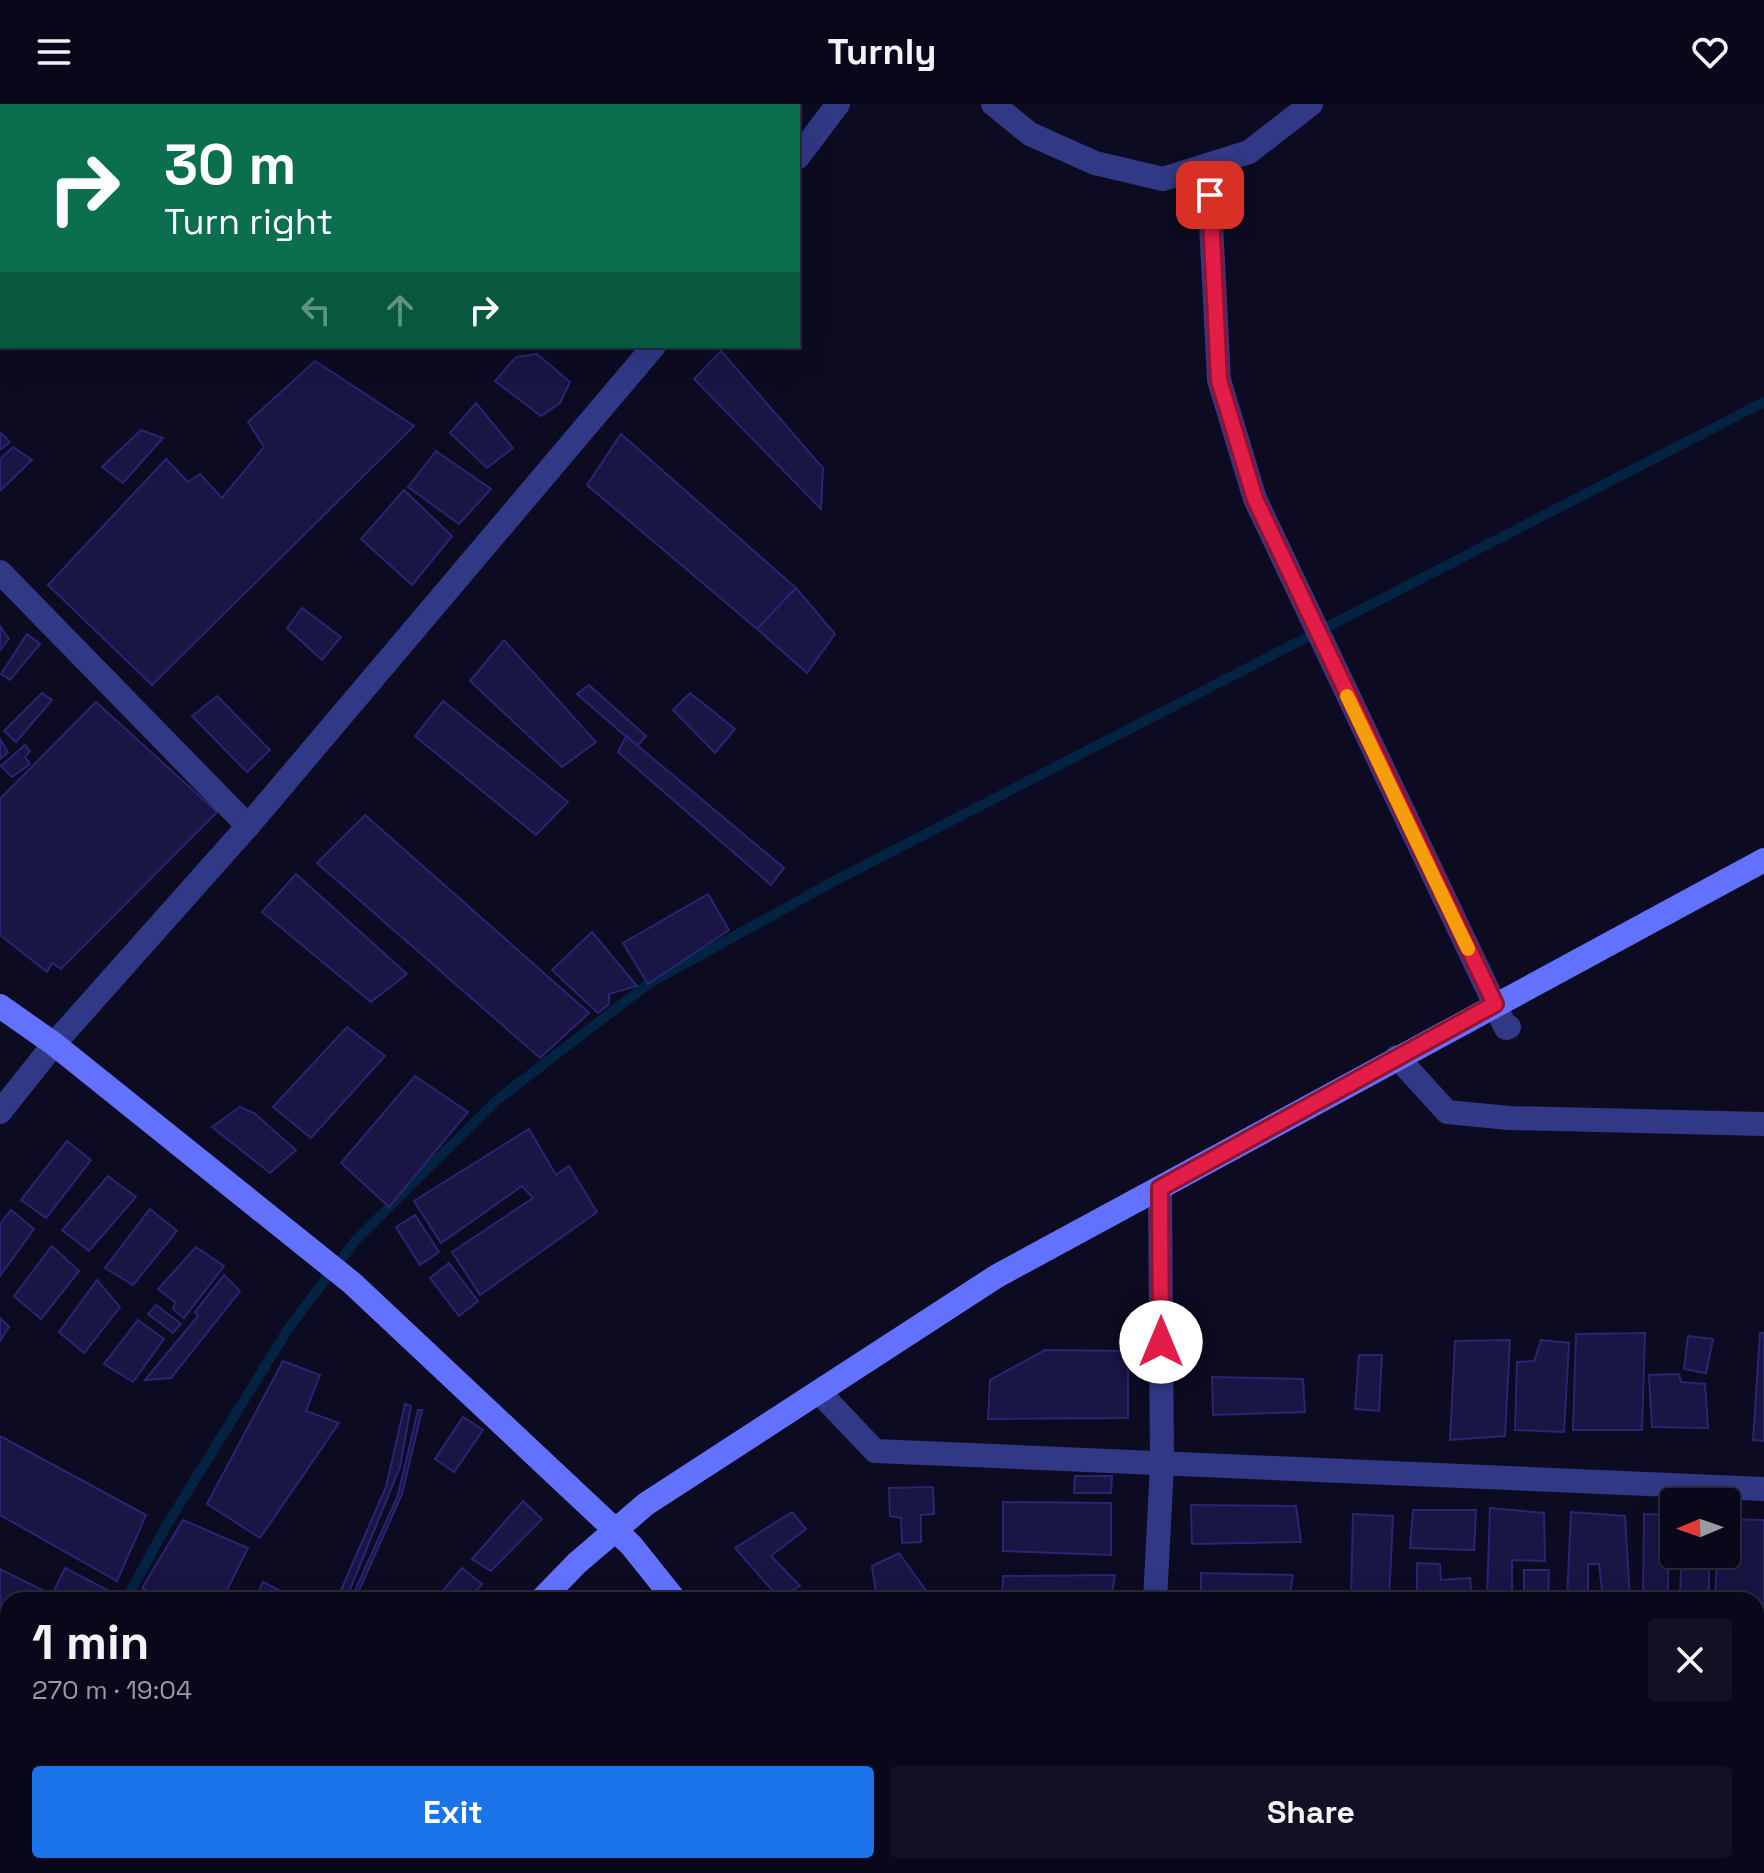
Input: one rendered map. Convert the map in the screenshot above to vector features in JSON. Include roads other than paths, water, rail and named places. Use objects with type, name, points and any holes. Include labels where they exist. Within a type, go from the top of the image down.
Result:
[{"type":"street","points":[[800,154],[838,104]]},
{"type":"street","points":[[993,104],[1030,134],[1095,163],[1163,179],[1249,152],[1311,104]]},
{"type":"street","points":[[1208,165],[1219,380],[1255,499],[1506,1028],[1509,1027]]},
{"type":"street","points":[[0,1112],[54,1044],[248,826],[652,348]]},
{"type":"street","points":[[0,572],[248,826]]},
{"type":"street","points":[[549,1592],[646,1504],[997,1276],[1764,860]]},
{"type":"street","points":[[0,1006],[54,1044],[352,1283],[631,1545],[669,1592]]},
{"type":"street","points":[[1397,1057],[1447,1112],[1509,1118],[1764,1124]]},
{"type":"street","points":[[1155,1592],[1162,1466],[1160,1188]]},
{"type":"street","points":[[819,1392],[875,1451],[1162,1466],[1764,1489]]},
{"type":"waterway","points":[[130,1592],[165,1528],[290,1326],[355,1241],[498,1099],[648,984],[840,878],[1764,402]]}]
